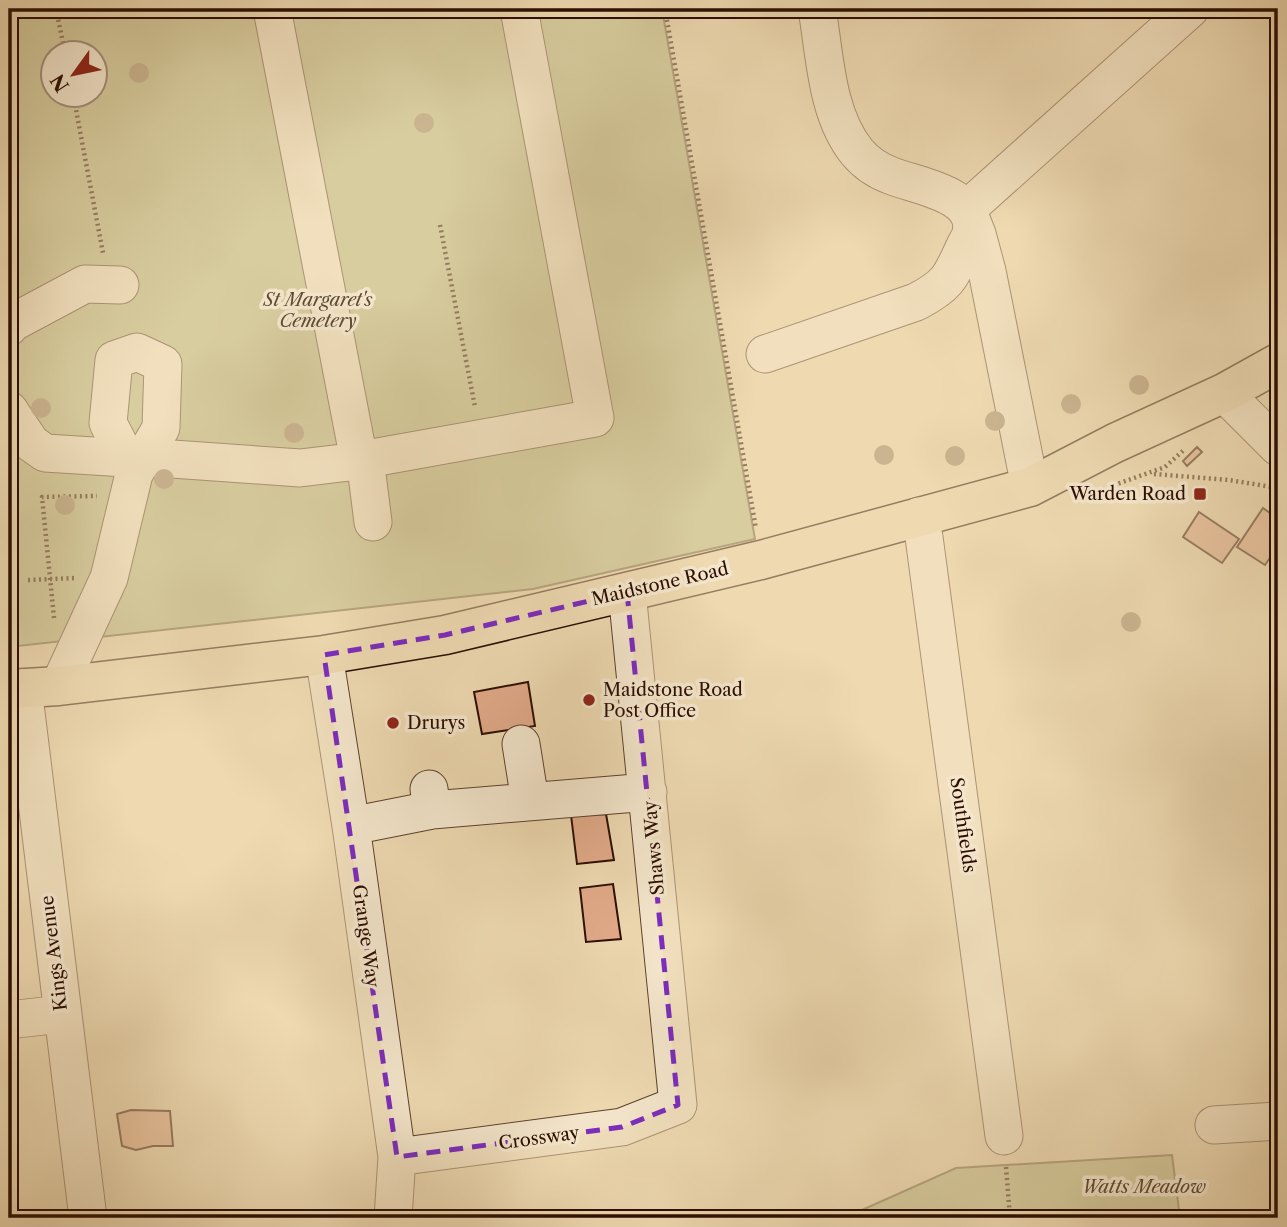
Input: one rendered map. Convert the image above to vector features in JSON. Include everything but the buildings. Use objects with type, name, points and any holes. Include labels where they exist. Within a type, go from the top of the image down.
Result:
[{"type":"main road","name":"Maidstone Road","points":[[41,681],[324,655],[445,635],[761,561],[1030,487],[1115,443],[1224,393],[1275,374]]},
{"type":"street","points":[[272,9],[373,522]]},
{"type":"street","points":[[9,410],[31,443],[44,453],[134,471],[300,468],[362,460],[595,418],[519,9]]},
{"type":"street","points":[[817,9],[834,104],[841,125],[856,152],[876,169],[945,194],[967,209],[978,234],[987,271],[1030,487]]},
{"type":"street","points":[[967,209],[1190,9]]},
{"type":"street","points":[[765,354],[916,302],[936,291],[951,278],[971,232],[967,209]]},
{"type":"street","points":[[9,327],[43,304],[85,284],[114,285]]},
{"type":"street","points":[[1224,393],[1278,447]]},
{"type":"street","points":[[41,681],[109,578],[134,471]]},
{"type":"street","name":"Southfields","points":[[919,516],[925,537],[1004,1136]]},
{"type":"street","name":"Shaws Way","points":[[627,592],[678,1105]]},
{"type":"street","name":"Grange Way","points":[[324,655],[397,1157],[393,1218]]},
{"type":"street","name":"Kings Avenue","points":[[41,681],[61,1014],[88,1218]]},
{"type":"street","points":[[521,744],[530,801]]},
{"type":"street","points":[[351,827],[430,799],[530,801],[648,792]]},
{"type":"street","points":[[9,1020],[61,1014]]},
{"type":"street","name":"Crossway","points":[[397,1157],[622,1127],[678,1105]]},
{"type":"street","points":[[1214,1125],[1278,1121]]},
{"type":"path","points":[[56,9],[62,38]]},
{"type":"path","points":[[665,9],[761,561]]},
{"type":"path","points":[[76,108],[114,285]]},
{"type":"path","points":[[440,225],[481,438]]},
{"type":"path","points":[[41,681],[58,650],[42,497],[134,471]]},
{"type":"path","points":[[1149,474],[1229,480],[1278,488]]},
{"type":"path","points":[[28,580],[109,578]]},
{"type":"path","points":[[1004,1136],[1010,1218]]},
{"type":"highlighted area","points":[[627,592],[678,1105],[622,1127],[397,1157],[324,655],[445,635]]},
{"type":"green space","name":"St Margaret's Cemetery","points":[[9,9],[662,9],[755,539],[533,589],[9,647]]},
{"type":"green space","name":"Watts Meadow","points":[[1172,1155],[1180,1218],[844,1218],[956,1168]]},
{"type":"place","name":"Warden Road","points":[[1200,494]]},
{"type":"place","name":"Maidstone Road Post Office","points":[[589,700]]},
{"type":"place","name":"Drurys","points":[[393,723]]}]
